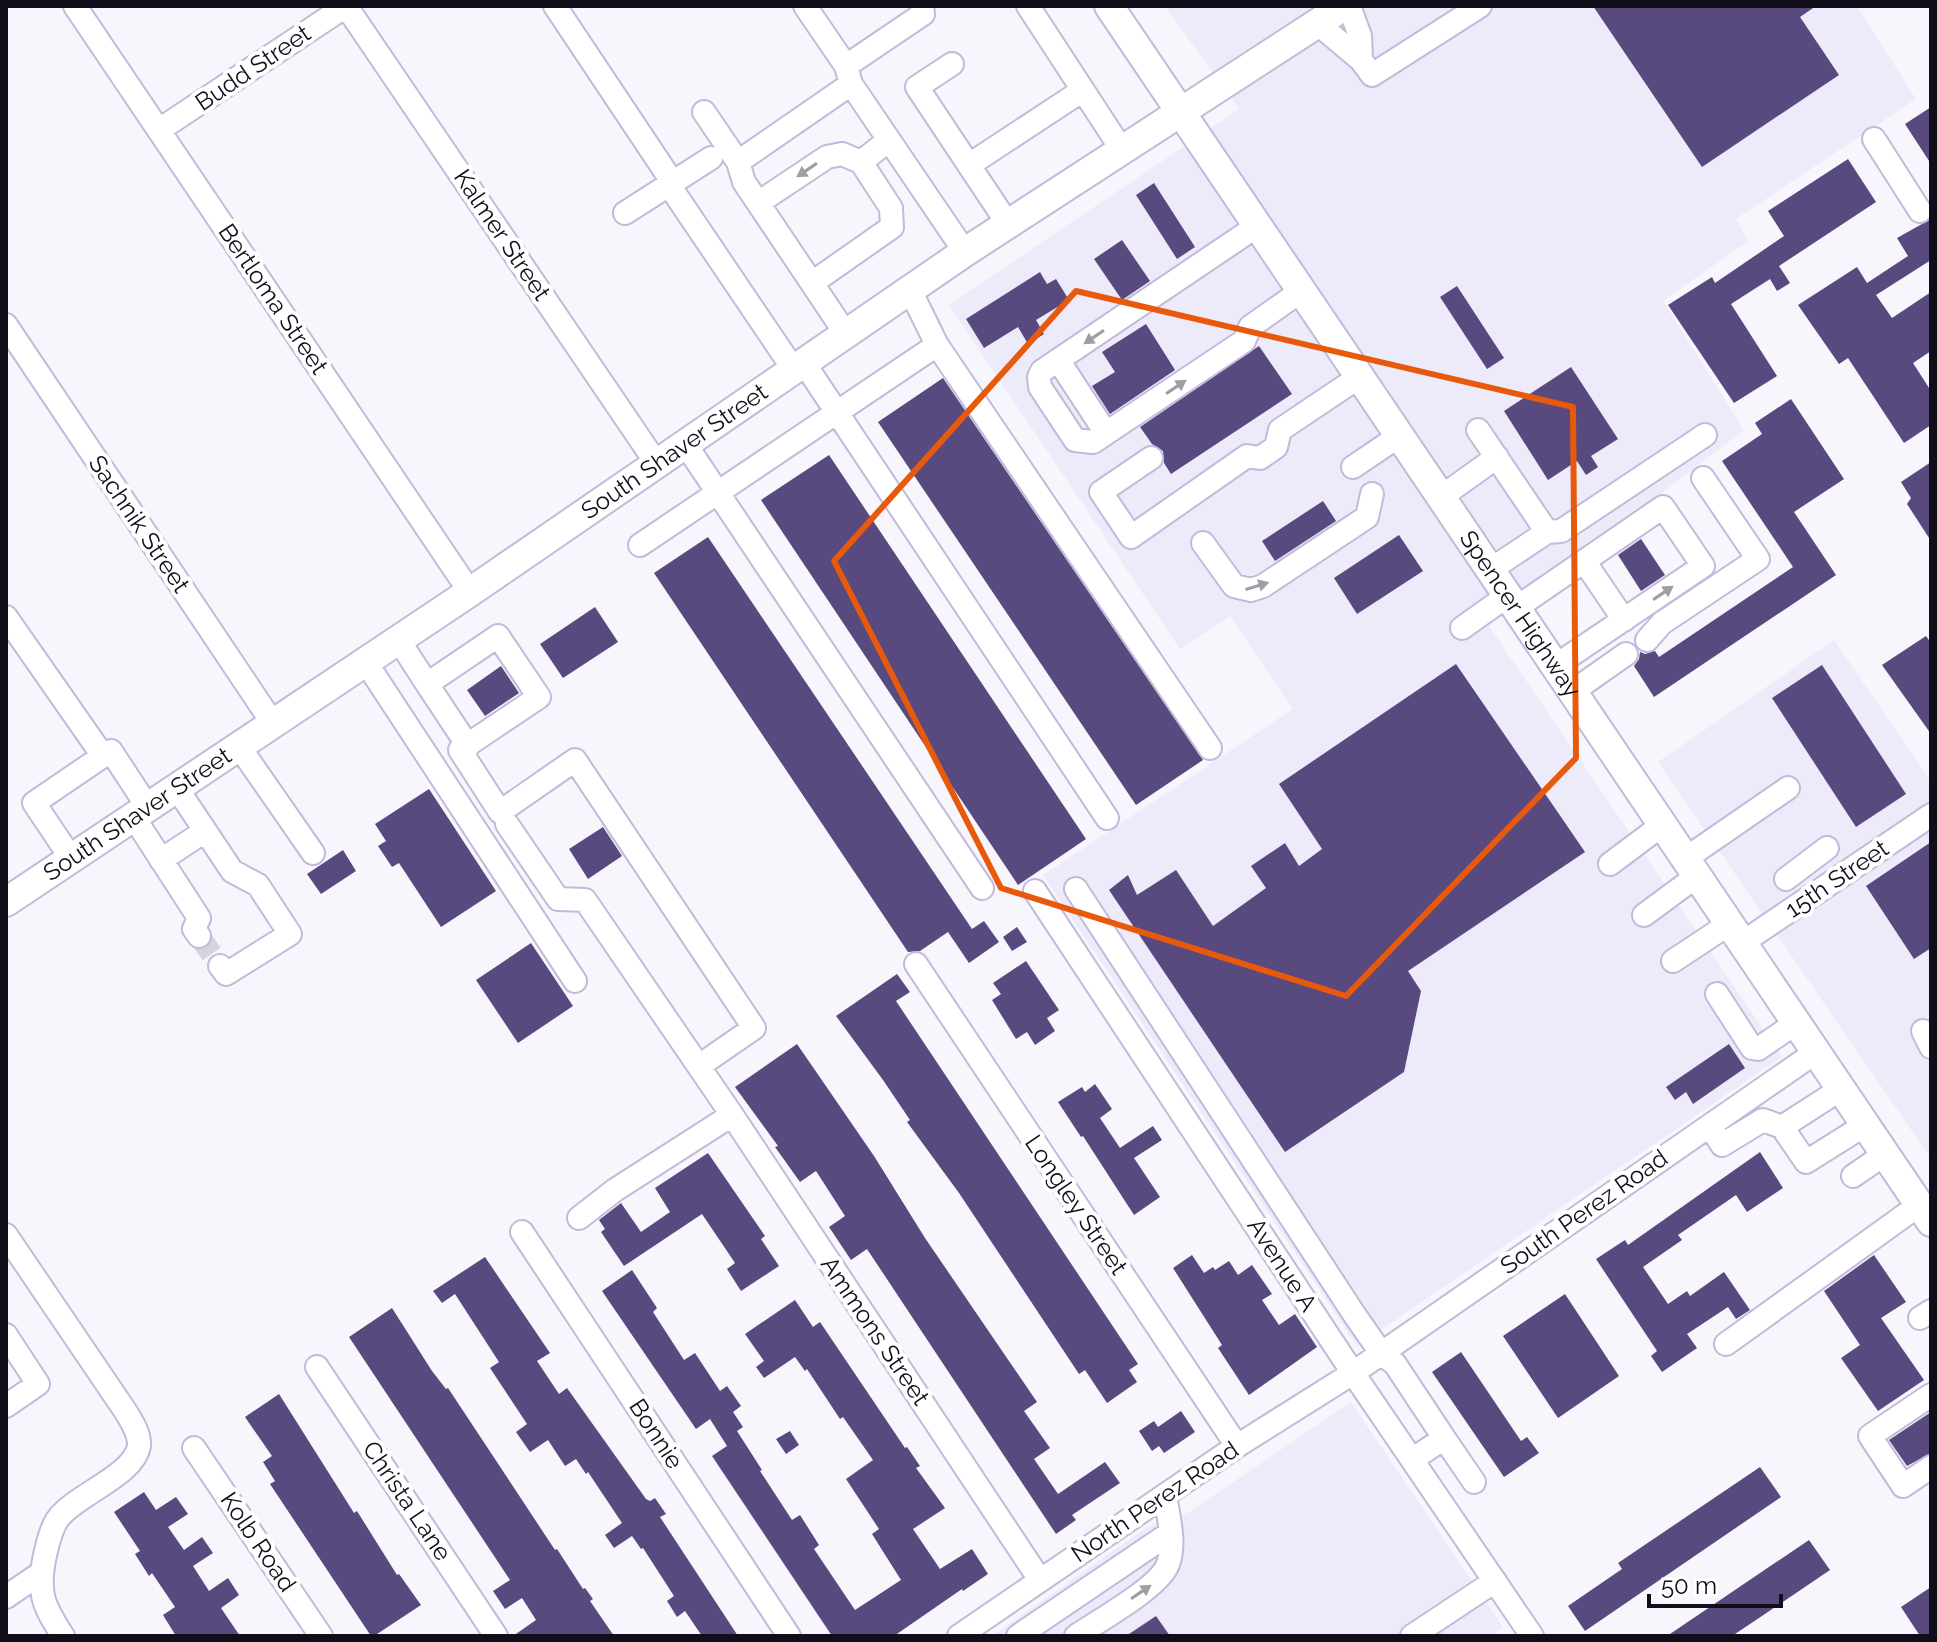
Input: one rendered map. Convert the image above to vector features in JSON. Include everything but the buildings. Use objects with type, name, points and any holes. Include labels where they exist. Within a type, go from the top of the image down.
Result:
[{"type":"main road","name":"Spencer Highway","points":[[1109,6],[1925,1213]]},
{"type":"main road","name":"South Shaver Street","points":[[6,902],[470,592],[965,252],[1347,6]]},
{"type":"street","name":"Bertloma Street","points":[[75,6],[470,592]]},
{"type":"street","name":"Budd Street","points":[[159,130],[346,6]]},
{"type":"street","name":"Kalmer Street","points":[[346,6],[657,464]]},
{"type":"street","points":[[555,6],[671,184],[799,366],[837,412],[1107,818]]},
{"type":"street","points":[[805,6],[889,140],[965,252]]},
{"type":"street","points":[[738,162],[923,14],[922,6]]},
{"type":"street","points":[[1028,6],[1122,150]]},
{"type":"street","points":[[1347,6],[1360,36],[1361,60]]},
{"type":"street","points":[[1317,23],[1361,60],[1372,75],[1480,6]]},
{"type":"street","points":[[952,64],[917,87],[1008,224]]},
{"type":"street","points":[[969,165],[1083,90]]},
{"type":"street","points":[[704,112],[738,162],[744,182],[846,334]]},
{"type":"street","points":[[1874,139],[1920,211]]},
{"type":"street","points":[[861,162],[889,140]]},
{"type":"street","points":[[758,203],[827,157],[842,154],[861,162],[891,208],[892,227],[812,283]]},
{"type":"street","points":[[625,213],[711,158]]},
{"type":"street","points":[[1257,226],[1042,371],[1040,387],[1075,440],[1093,442],[1244,341],[1250,327],[1301,291]]},
{"type":"street","points":[[910,290],[937,345],[1210,748]]},
{"type":"street","name":"Sachnik Street","points":[[6,325],[272,722]]},
{"type":"street","points":[[640,545],[937,345]]},
{"type":"street","points":[[1151,458],[1101,492],[1131,537],[1247,456],[1260,458],[1276,447],[1280,430],[1359,377]]},
{"type":"street","points":[[1478,430],[1547,532]]},
{"type":"street","points":[[1490,570],[1547,532],[1561,531],[1705,435]]},
{"type":"street","points":[[1353,467],[1399,436]]},
{"type":"street","points":[[686,445],[982,888]]},
{"type":"street","points":[[1441,497],[1497,457]]},
{"type":"street","points":[[1647,640],[1662,623],[1758,559],[1703,478]]},
{"type":"street","points":[[1203,543],[1234,586],[1251,590],[1263,586],[1367,517],[1372,494]]},
{"type":"street","points":[[1462,628],[1584,561],[1663,507],[1703,566],[1555,666]]},
{"type":"street","points":[[1584,561],[1624,620]]},
{"type":"street","points":[[6,617],[103,756]]},
{"type":"street","points":[[427,684],[498,636],[539,697],[460,750],[500,812],[575,760],[754,1028],[705,1074]]},
{"type":"street","points":[[398,639],[468,746]]},
{"type":"street","points":[[1572,692],[1626,654]]},
{"type":"street","points":[[365,661],[575,981]]},
{"type":"street","points":[[238,745],[313,853]]},
{"type":"street","points":[[71,858],[34,803],[111,751],[161,860],[199,918],[194,929],[199,936]]},
{"type":"street","points":[[176,787],[232,871],[258,885],[290,934],[226,974],[220,966]]},
{"type":"street","points":[[1644,915],[1691,867],[1788,788]]},
{"type":"street","name":"15th Street","points":[[1673,961],[1736,933],[1931,815]]},
{"type":"street","name":"Ammons Street","points":[[507,824],[558,899],[585,900],[705,1074],[1040,1580]]},
{"type":"street","points":[[1610,864],[1662,825]]},
{"type":"street","points":[[161,860],[205,831]]},
{"type":"street","points":[[1786,879],[1827,848]]},
{"type":"street","points":[[1076,889],[1273,1193],[1381,1353],[1395,1364],[1474,1482]]},
{"type":"street","name":"Avenue A","points":[[1035,891],[1353,1373],[1532,1636]]},
{"type":"street","name":"Longley Street","points":[[916,964],[1237,1446]]},
{"type":"street","points":[[1717,994],[1752,1048],[1758,1049],[1796,1023]]},
{"type":"street","name":"South Perez Road","points":[[1353,1373],[1816,1052]]},
{"type":"street","points":[[1782,1127],[1841,1089]]},
{"type":"street","points":[[579,1218],[615,1190],[732,1115]]},
{"type":"street","points":[[1710,1126],[1722,1145],[1763,1120],[1782,1127],[1806,1162],[1865,1125]]},
{"type":"street","points":[[1853,1176],[1885,1154]]},
{"type":"street","points":[[1726,1344],[1925,1213]]},
{"type":"street","name":"Bonnie","points":[[522,1232],[789,1636]]},
{"type":"street","points":[[6,1235],[135,1426],[139,1443],[136,1455],[128,1464],[58,1519],[50,1536],[40,1592],[45,1608],[63,1636]]},
{"type":"street","points":[[6,1335],[38,1384],[6,1406]]},
{"type":"street","name":"Christa Lane","points":[[317,1367],[496,1636]]},
{"type":"street","name":"North Perez Road","points":[[959,1636],[1237,1446],[1353,1373]]},
{"type":"street","points":[[1931,1395],[1870,1436],[1903,1486],[1931,1467]]},
{"type":"street","points":[[1412,1460],[1444,1438]]},
{"type":"street","name":"Kolb Road","points":[[194,1448],[321,1636]]},
{"type":"street","points":[[1076,1636],[1156,1582],[1168,1563],[1170,1533],[1165,1495]]},
{"type":"street","points":[[1018,1636],[1170,1533]]},
{"type":"street","points":[[6,1597],[41,1573]]},
{"type":"street","points":[[1412,1636],[1495,1581]]},
{"type":"highlighted area","points":[[1076,291],[1573,407],[1576,758],[1346,996],[1001,888],[834,561]]},
{"type":"shaded area","points":[[1165,6],[1857,6],[1916,99],[1736,219],[1748,241],[1663,301],[1744,430],[1489,626],[1782,1057],[1357,1346],[1043,875],[1293,709],[1230,616],[1180,649],[949,305],[1239,109]]},
{"type":"shaded area","points":[[1834,640],[1931,781],[1931,1159],[1658,762]]},
{"type":"shaded area","points":[[1351,1402],[1503,1627],[1490,1636],[992,1636],[1147,1527],[1189,1512]]},
{"type":"tunnel","points":[[199,936],[220,966]]}]
